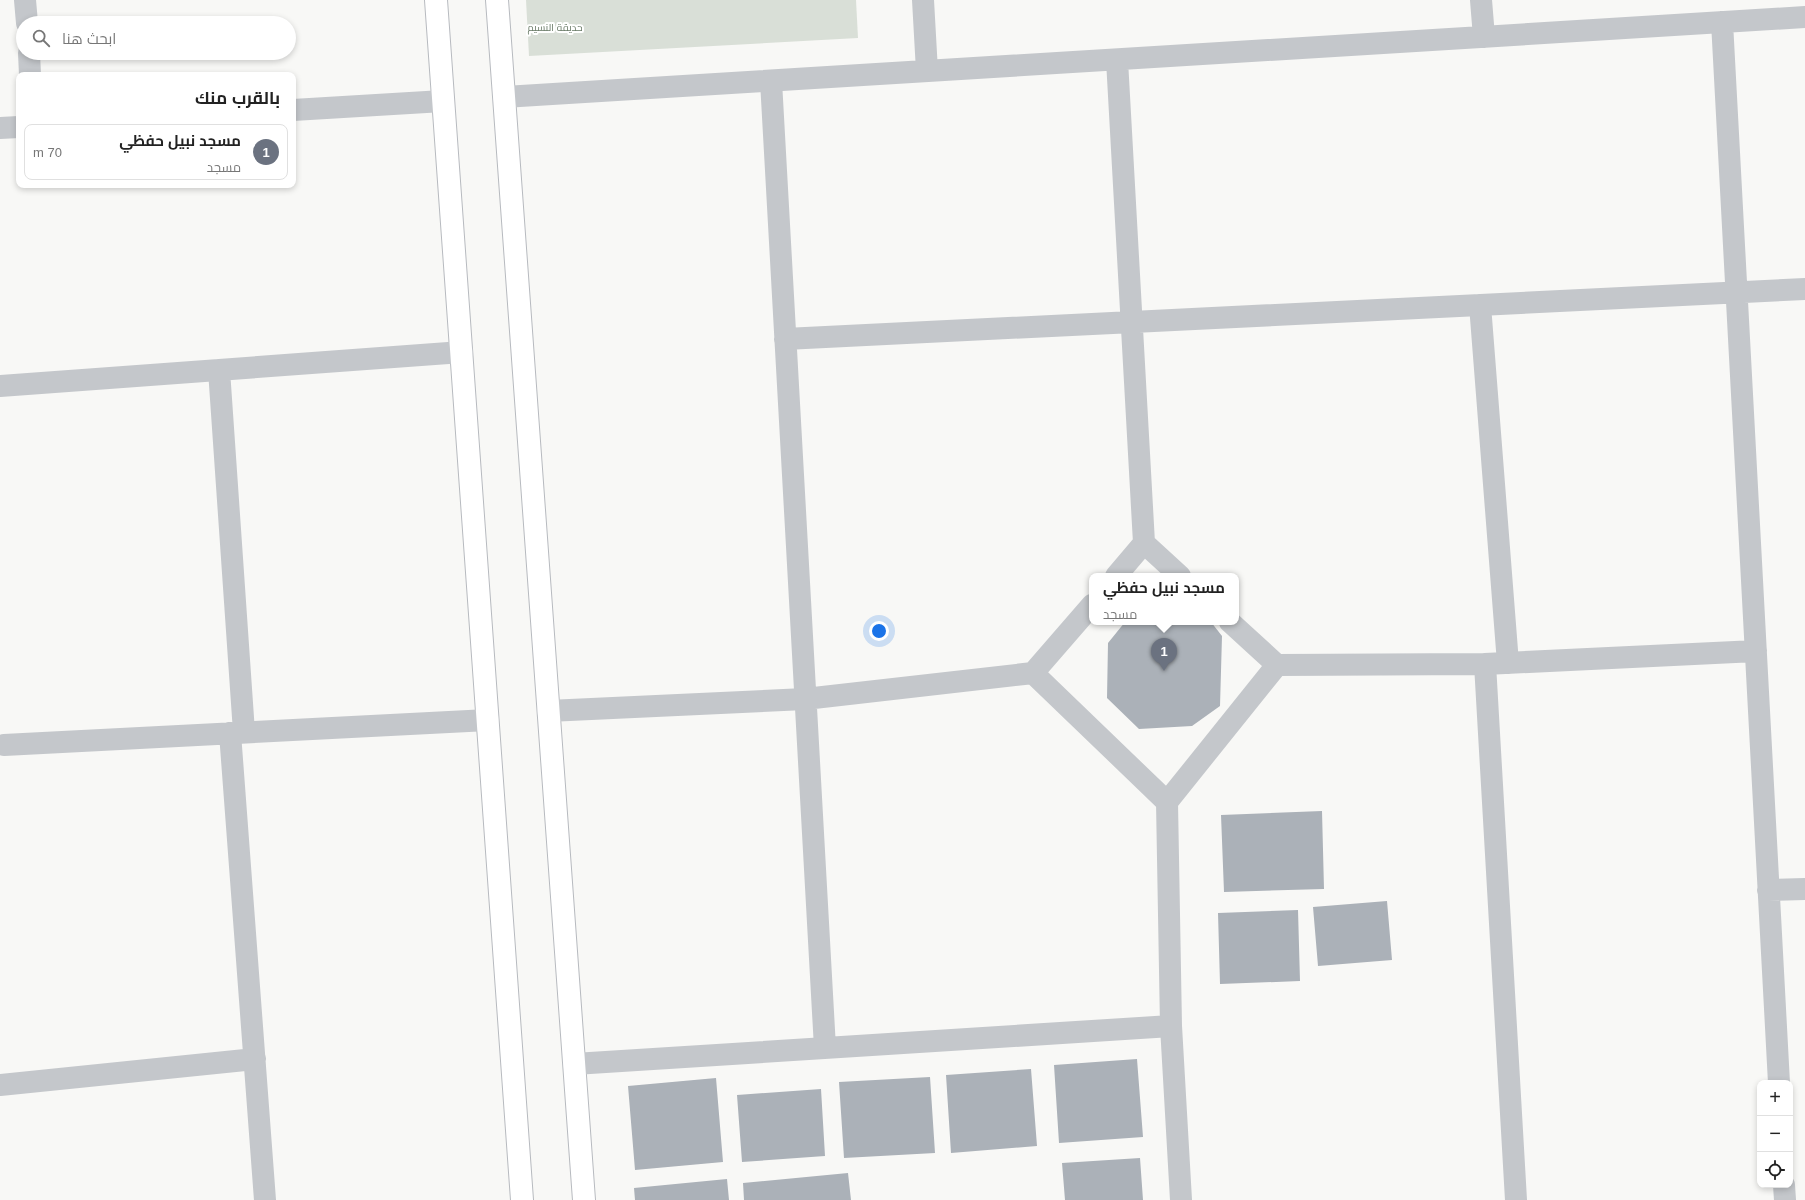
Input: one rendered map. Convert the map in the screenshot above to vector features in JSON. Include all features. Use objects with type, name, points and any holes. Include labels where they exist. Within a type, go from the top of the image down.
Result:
[{"type":"street","points":[[25,0],[26,16]]},
{"type":"street","points":[[436,0],[522,1200]]},
{"type":"street","points":[[497,0],[584,1200]]},
{"type":"street","points":[[923,0],[927,71]]},
{"type":"street","points":[[1481,0],[1484,37]]},
{"type":"street","points":[[504,97],[1805,17]]},
{"type":"street","points":[[1722,22],[1779,1080]]},
{"type":"street","points":[[29,60],[30,72]]},
{"type":"street","points":[[1117,60],[1144,544],[1119,573]]},
{"type":"street","points":[[771,81],[825,1048]]},
{"type":"street","points":[[296,110],[444,101]]},
{"type":"street","points":[[0,128],[16,127]]},
{"type":"street","points":[[785,339],[1805,289]]},
{"type":"street","points":[[1480,305],[1508,663]]},
{"type":"street","points":[[0,386],[462,352]]},
{"type":"street","points":[[219,370],[237,733],[264,1200]]},
{"type":"street","points":[[1144,544],[1177,573]]},
{"type":"street","points":[[548,711],[805,698],[1033,673],[1089,608]]},
{"type":"street","points":[[1233,625],[1277,665],[1485,664],[1756,651]]},
{"type":"street","points":[[1485,664],[1516,1200]]},
{"type":"street","points":[[1181,1200],[1171,1026],[1167,802],[1277,665]]},
{"type":"street","points":[[1033,673],[1167,802]]},
{"type":"street","points":[[1,745],[488,720]]},
{"type":"street","points":[[1768,890],[1805,889]]},
{"type":"street","points":[[574,1064],[1171,1026]]},
{"type":"street","points":[[0,1085],[255,1059]]},
{"type":"street","points":[[1784,1188],[1785,1200]]},
{"type":"green space","name":"حدیقة النسیم","points":[[526,0],[856,0],[858,38],[529,56]]},
{"type":"building","points":[[1123,625],[1213,625],[1222,636],[1220,706],[1192,726],[1139,729],[1107,698],[1108,643]]},
{"type":"building","points":[[1322,811],[1324,889],[1224,892],[1221,815]]},
{"type":"building","points":[[1387,901],[1392,960],[1318,966],[1313,907]]},
{"type":"building","points":[[1298,910],[1300,981],[1220,984],[1218,913]]},
{"type":"building","points":[[1137,1059],[1143,1137],[1059,1143],[1054,1065]]},
{"type":"building","points":[[1031,1069],[1037,1146],[951,1153],[946,1075]]},
{"type":"building","points":[[930,1077],[935,1153],[844,1158],[839,1082]]},
{"type":"building","points":[[716,1078],[723,1162],[635,1170],[628,1086]]},
{"type":"building","points":[[821,1089],[825,1156],[742,1162],[737,1095]]},
{"type":"building","points":[[1140,1158],[1143,1200],[1065,1200],[1062,1163]]},
{"type":"building","points":[[848,1173],[851,1200],[744,1200],[743,1183]]},
{"type":"building","points":[[727,1179],[729,1200],[635,1200],[634,1188]]},
{"type":"place","name":"مسجد نبيل حفظي","points":[[1164,671]]}]
